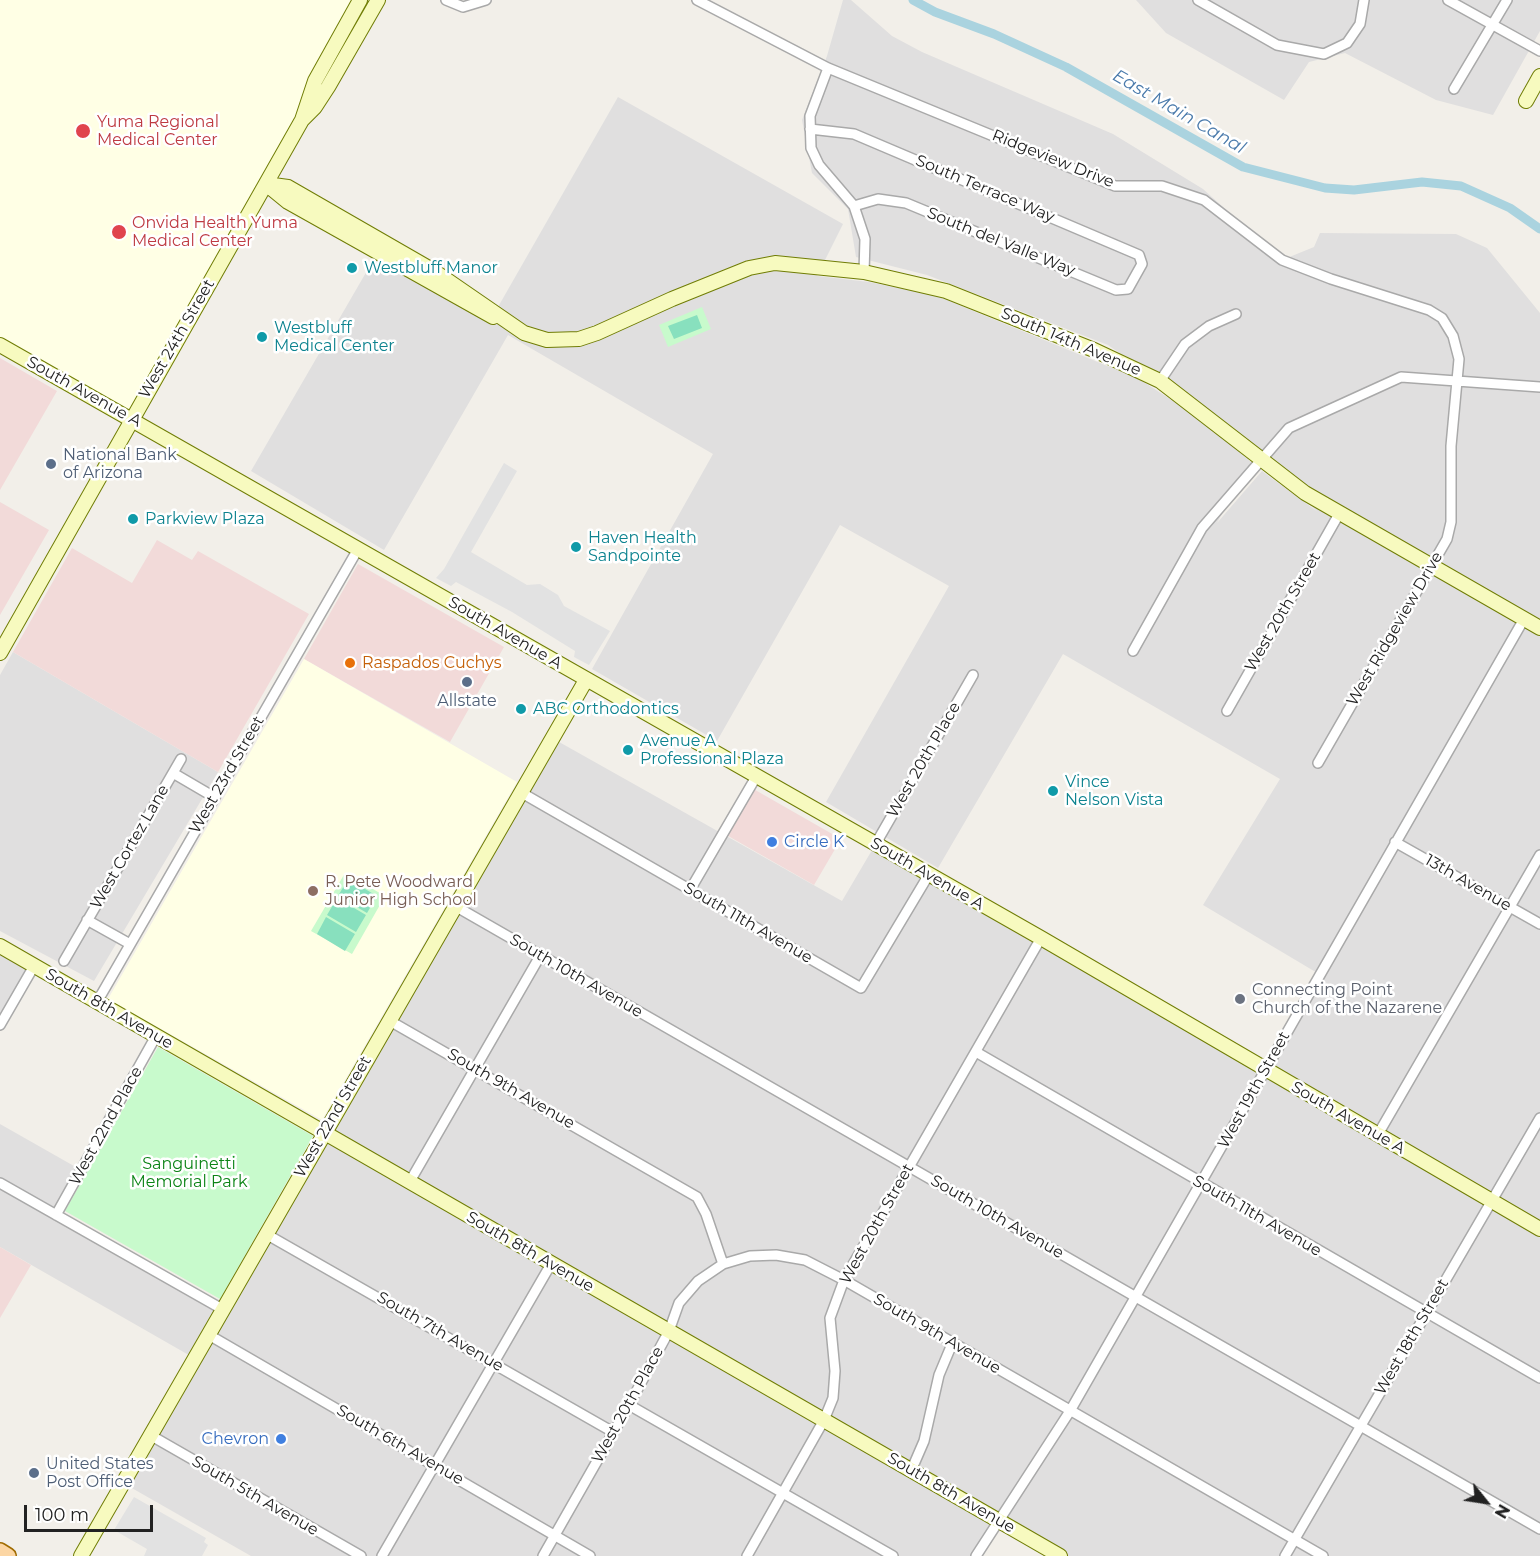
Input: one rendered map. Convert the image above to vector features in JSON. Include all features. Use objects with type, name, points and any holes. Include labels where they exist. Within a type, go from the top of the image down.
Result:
[{"type":"main road","points":[[0,1551],[8,1556]]},
{"type":"street","name":"West 24th Street","points":[[0,653],[302,120],[315,81],[360,0]]},
{"type":"street","name":"West 24th Street","points":[[302,120],[325,93],[378,0]]},
{"type":"street","points":[[446,0],[463,7],[486,0]]},
{"type":"street","name":"Ridgeview Drive","points":[[697,0],[828,68],[1115,186],[1162,186],[1204,200],[1282,260],[1331,279],[1430,310],[1442,318],[1453,336],[1459,359],[1457,381]]},
{"type":"street","points":[[1198,0],[1277,45],[1324,54],[1347,43],[1360,24],[1364,0]]},
{"type":"street","points":[[1448,0],[1540,51]]},
{"type":"street","points":[[1454,89],[1506,0]]},
{"type":"street","points":[[828,68],[810,116],[812,148],[819,165],[854,206],[865,240],[864,272]]},
{"type":"street","points":[[1526,101],[1540,76]]},
{"type":"street","name":"South Terrace Way","points":[[810,129],[854,134],[1139,255],[1142,264],[1139,272]]},
{"type":"street","name":"South 14th Avenue","points":[[266,184],[288,202],[483,313],[501,319],[524,333],[546,340],[579,339],[597,333],[672,299],[762,265],[787,263],[864,272],[946,291],[1095,350],[1160,381],[1296,487],[1540,628]]},
{"type":"street","name":"South del Valle Way","points":[[854,206],[878,199],[906,203],[1116,290],[1128,289],[1139,272]]},
{"type":"street","points":[[1160,381],[1185,344],[1209,326],[1236,314]]},
{"type":"street","name":"South Avenue A","points":[[0,345],[928,876],[1041,938],[1540,1229]]},
{"type":"street","points":[[1133,651],[1202,528],[1289,428],[1401,377],[1540,387]]},
{"type":"street","name":"West Ridgeview Drive","points":[[1318,763],[1447,539],[1451,522],[1451,446],[1457,381]]},
{"type":"street","name":"West 20th Street","points":[[1227,711],[1339,513]]},
{"type":"street","name":"West 23rd Street","points":[[97,1002],[358,549]]},
{"type":"street","name":"West 19th Street","points":[[976,1556],[1070,1411],[1524,619]]},
{"type":"street","name":"West 20th Place","points":[[875,844],[973,675]]},
{"type":"street","name":"West 22nd Street","points":[[81,1556],[586,680]]},
{"type":"street","name":"West Cortez Lane","points":[[64,961],[181,759]]},
{"type":"street","name":"West Cortez Lane","points":[[173,773],[214,797]]},
{"type":"street","points":[[690,890],[756,777]]},
{"type":"street","name":"South 11th Avenue","points":[[522,793],[861,988],[928,876]]},
{"type":"street","name":"13th Avenue","points":[[1395,842],[1540,924]]},
{"type":"street","points":[[1377,1136],[1540,855]]},
{"type":"street","name":"South 10th Avenue","points":[[455,906],[1540,1529]]},
{"type":"street","name":"West Cortez Lane","points":[[87,920],[130,944]]},
{"type":"street","name":"West 20th Street","points":[[747,1556],[824,1420],[833,1398],[835,1371],[830,1318],[843,1280],[1041,938]]},
{"type":"street","name":"South 8th Avenue","points":[[0,946],[1060,1556]]},
{"type":"street","points":[[409,1183],[540,956]]},
{"type":"street","points":[[0,1025],[34,966]]},
{"type":"street","name":"South 9th Avenue","points":[[390,1021],[697,1197],[706,1214],[723,1264],[750,1256],[776,1255],[805,1260],[1323,1556]]},
{"type":"street","name":"West 22nd Place","points":[[56,1215],[156,1036]]},
{"type":"street","name":"South 11th Avenue","points":[[976,1052],[1540,1378]]},
{"type":"street","name":"West 18th Street","points":[[1285,1556],[1540,1118]]},
{"type":"street","points":[[0,1183],[222,1309]]},
{"type":"street","name":"South 7th Avenue","points":[[266,1234],[613,1432]]},
{"type":"street","points":[[382,1556],[551,1264]]},
{"type":"street","name":"West 20th Place","points":[[543,1556],[629,1406],[669,1331],[679,1303],[698,1281],[723,1264]]},
{"type":"street","name":"South 6th Avenue","points":[[208,1335],[590,1556]]},
{"type":"street","points":[[911,1471],[924,1441],[939,1376],[952,1344]]},
{"type":"street","points":[[629,1406],[893,1556]]},
{"type":"street","name":"South 5th Avenue","points":[[150,1435],[360,1556]]},
{"type":"shaded area","name":"Onvida Health Yuma Medical Center","points":[[0,0],[361,0],[132,419],[0,345]]},
{"type":"shaded area","points":[[843,0],[851,0],[892,36],[922,52],[1113,134],[1203,189],[1282,260],[1314,247],[1320,233],[1456,234],[1487,248],[1540,313],[1540,1556],[1059,1556],[997,1521],[976,1556],[251,1556],[123,1483],[194,1358],[0,1247],[0,1124],[81,1170],[56,1214],[222,1309],[552,738],[842,901],[875,845],[1265,1069],[1319,974],[1203,905],[1280,779],[1063,654],[938,868],[826,802],[949,586],[840,525],[717,741],[592,669],[713,454],[508,335],[384,550],[251,471],[375,257],[490,321],[618,97],[843,224],[817,276],[869,282],[937,296],[1139,379],[1201,419],[1251,462],[1217,523],[1262,471],[1318,512],[1240,443],[1174,391],[1108,345],[927,275],[856,257],[848,209],[812,173],[802,120],[827,56]]},
{"type":"shaded area","points":[[1136,0],[1540,0],[1540,31],[1493,115],[1436,100],[1345,53],[1309,62],[1284,100],[1166,33]]},
{"type":"shaded area","points":[[0,358],[57,391],[0,490]]},
{"type":"shaded area","points":[[504,463],[517,471],[471,552],[527,585],[540,584],[558,595],[564,606],[610,631],[589,665],[574,657],[575,651],[512,612],[456,582],[451,586],[436,578],[444,569]]},
{"type":"shaded area","points":[[0,502],[49,530],[0,615]]},
{"type":"shaded area","points":[[157,540],[192,560],[198,551],[309,614],[218,772],[13,652],[72,548],[132,583]]},
{"type":"shaded area","points":[[358,564],[504,647],[450,742],[304,659]]},
{"type":"shaded area","points":[[13,652],[218,772],[94,981],[0,931],[0,675]]},
{"type":"shaded area","name":"R. Pete Woodward Junior High School","points":[[304,659],[517,782],[322,1120],[108,999]]},
{"type":"shaded area","points":[[750,787],[841,839],[814,885],[723,833]]},
{"type":"shaded area","points":[[0,946],[34,966],[0,1025]]},
{"type":"shaded area","points":[[0,1247],[31,1265],[0,1318]]},
{"type":"shaded area","points":[[134,1497],[206,1538],[204,1542],[208,1545],[202,1556],[144,1556],[147,1549],[114,1530]]},
{"type":"green space","points":[[702,307],[711,329],[668,347],[659,325]]},
{"type":"green space","points":[[697,315],[702,328],[674,339],[668,326]]},
{"type":"green space","points":[[345,873],[385,896],[352,954],[311,931]]},
{"type":"green space","points":[[348,879],[377,896],[367,913],[338,896]]},
{"type":"green space","points":[[337,898],[366,915],[356,932],[327,915]]},
{"type":"green space","points":[[326,917],[355,934],[345,951],[317,934]]},
{"type":"green space","name":"Sanguinetti Memorial Park","points":[[158,1047],[313,1136],[220,1299],[65,1211]]},
{"type":"waterway","name":"East Main Canal","points":[[913,0],[935,12],[994,34],[1066,67],[1243,167],[1325,188],[1354,190],[1422,182],[1461,186],[1510,208],[1540,229]]},
{"type":"place","name":"Yuma Regional Medical Center","points":[[83,131]]},
{"type":"place","name":"Onvida Health Yuma Medical Center","points":[[119,232]]},
{"type":"place","name":"Westbluff Manor","points":[[352,268]]},
{"type":"place","name":"Westbluff Medical Center","points":[[262,337]]},
{"type":"place","name":"National Bank of Arizona","points":[[51,464]]},
{"type":"place","name":"Parkview Plaza","points":[[133,519]]},
{"type":"place","name":"Haven Health Sandpointe","points":[[576,547]]},
{"type":"place","name":"Raspados Cuchys","points":[[350,663]]},
{"type":"place","name":"Allstate","points":[[467,682]]},
{"type":"place","name":"ABC Orthodontics","points":[[521,709]]},
{"type":"place","name":"Avenue A Professional Plaza","points":[[628,750]]},
{"type":"place","name":"Vince Nelson Vista","points":[[1053,791]]},
{"type":"place","name":"Circle K","points":[[772,842]]},
{"type":"place","name":"R. Pete Woodward Junior High School","points":[[313,891]]},
{"type":"place","name":"Connecting Point Church of the Nazarene","points":[[1240,999]]},
{"type":"place","name":"Chevron","points":[[281,1439]]},
{"type":"place","name":"United States Post Office","points":[[34,1473]]}]
